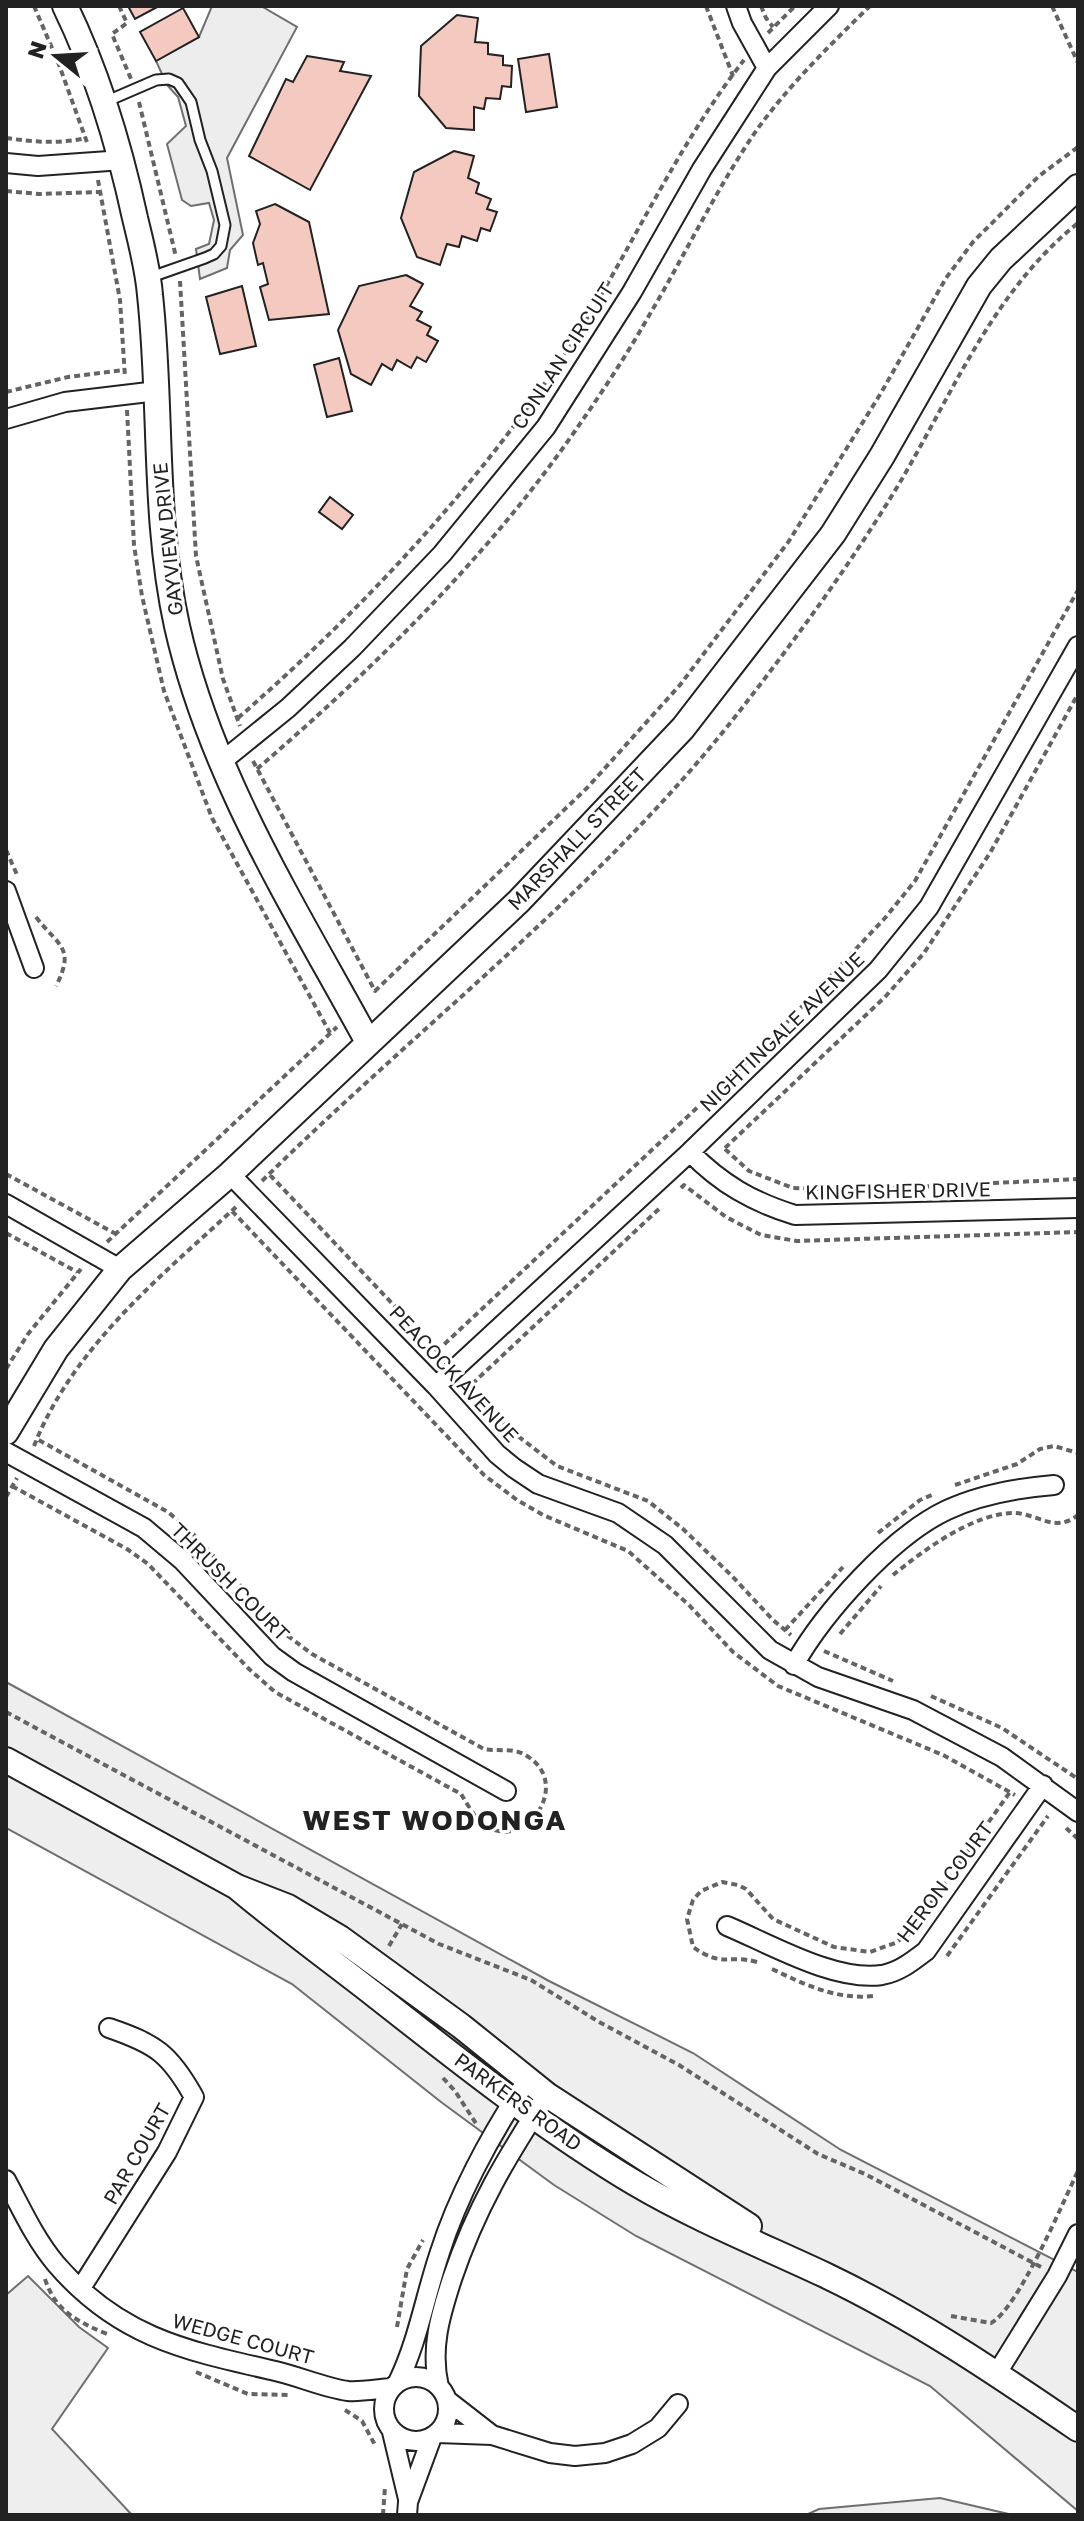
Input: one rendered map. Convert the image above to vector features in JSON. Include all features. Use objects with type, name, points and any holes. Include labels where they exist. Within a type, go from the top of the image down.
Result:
[{"type":"street","name":"GAYVIEW DRIVE","points":[[65,6],[105,102],[123,160],[148,277],[157,391],[159,495],[168,573],[194,688],[220,763],[248,821],[368,1042]]},
{"type":"street","points":[[736,6],[767,68]]},
{"type":"street","name":"CONLAN CIRCUIT","points":[[220,763],[288,708],[352,648],[442,554],[546,427],[632,292],[702,169],[767,68],[829,6]]},
{"type":"street","points":[[6,163],[38,166],[123,160]]},
{"type":"street","name":"MARSHALL STREET","points":[[6,1432],[56,1349],[120,1269],[230,1174],[519,901],[683,728],[833,534],[882,456],[979,286],[1001,259],[1078,187]]},
{"type":"street","points":[[6,419],[65,402],[157,391]]},
{"type":"street","name":"NIGHTINGALE AVENUE","points":[[436,1386],[690,1152],[878,970],[907,937],[929,907],[991,802],[1078,646]]},
{"type":"street","points":[[14,888],[34,968]]},
{"type":"street","name":"KINGFISHER DRIVE","points":[[690,1152],[736,1192],[764,1206],[795,1215],[1078,1208]]},
{"type":"street","name":"PEACOCK AVENUE","points":[[230,1174],[436,1386],[497,1454],[514,1468],[538,1484],[618,1513],[665,1545],[753,1635],[794,1665],[818,1677],[913,1710],[1002,1757],[1078,1812]]},
{"type":"street","points":[[6,1204],[120,1269]]},
{"type":"street","name":"THRUSH COURT","points":[[6,1452],[144,1528],[165,1544],[272,1656],[294,1672],[506,1791]]},
{"type":"street","points":[[794,1665],[807,1642],[850,1590],[899,1542],[945,1511],[984,1496],[1018,1488],[1054,1485]]},
{"type":"street","name":"PARKERS ROAD","points":[[6,1760],[237,1887],[530,2098],[825,2275],[947,2341],[1078,2429]]},
{"type":"street","name":"HERON COURT","points":[[727,1926],[826,1968],[854,1974],[882,1975],[907,1966],[926,1951],[1043,1785]]},
{"type":"street","name":"PARKERS ROAD","points":[[237,1887],[288,1907],[377,1964],[530,2098]]},
{"type":"street","name":"PAR COURT","points":[[81,2288],[167,2152],[194,2097],[181,2074],[162,2052],[138,2038],[109,2028]]},
{"type":"street","points":[[408,2508],[388,2425],[385,2397],[414,2345],[432,2275],[455,2211],[489,2142],[530,2098]]},
{"type":"street","points":[[408,2508],[435,2435],[445,2423],[448,2412],[435,2369],[436,2333],[473,2220],[530,2098]]},
{"type":"street","name":"WEDGE COURT","points":[[6,2180],[56,2263],[107,2312],[147,2335],[189,2352],[296,2375],[348,2391],[388,2425]]},
{"type":"street","points":[[997,2373],[1057,2276],[1078,2234]]},
{"type":"street","points":[[394,2385],[408,2377],[431,2380],[492,2435]]},
{"type":"street","name":"WEDGE COURT","points":[[348,2391],[394,2385]]},
{"type":"street","points":[[388,2425],[411,2442],[435,2435],[492,2435],[550,2453],[575,2456],[605,2453],[632,2444],[658,2428],[678,2404]]},
{"type":"lane","points":[[105,102],[156,80],[169,79],[178,83],[191,102],[200,140],[212,171],[225,225],[221,246],[214,254],[148,277]]},
{"type":"path","points":[[119,6],[127,23],[112,34],[135,89],[179,267],[196,556],[223,679],[263,784],[375,991],[587,788],[680,685],[789,541],[881,393],[946,278],[973,242],[1039,176],[1078,147]]},
{"type":"path","points":[[706,6],[733,76]]},
{"type":"path","points":[[761,6],[773,27]]},
{"type":"path","points":[[237,718],[347,619],[477,476],[555,369],[676,162],[733,76],[755,47],[795,6]]},
{"type":"path","points":[[1052,6],[1078,63]]},
{"type":"path","points":[[6,138],[35,142],[67,142],[86,138]]},
{"type":"path","points":[[6,191],[39,194],[100,192]]},
{"type":"path","points":[[6,392],[68,377],[124,370]]},
{"type":"path","points":[[437,1351],[778,1032],[885,918],[915,881],[1078,590]]},
{"type":"path","points":[[6,850],[14,888]]},
{"type":"path","points":[[33,913],[63,947],[66,962],[56,986]]},
{"type":"path","points":[[6,1369],[28,1334],[95,1253],[352,1013]]},
{"type":"path","points":[[673,1196],[725,1148],[749,1171],[793,1188],[850,1190],[1078,1179]]},
{"type":"path","points":[[6,1174],[116,1234]]},
{"type":"path","points":[[270,1174],[510,1430],[557,1466],[648,1501],[683,1529],[789,1634],[839,1660],[897,1683]]},
{"type":"path","points":[[684,1185],[726,1217],[761,1235],[797,1241],[1078,1232]]},
{"type":"path","points":[[470,1386],[662,1206]]},
{"type":"path","points":[[232,1211],[501,1489],[543,1515],[628,1551],[689,1605],[733,1652],[778,1686],[915,1742],[1010,1792],[1056,1821]]},
{"type":"path","points":[[6,1233],[78,1272]]},
{"type":"path","points":[[835,1639],[887,1579],[922,1551],[954,1533],[986,1518],[1012,1513],[1061,1524],[1078,1515]]},
{"type":"path","points":[[926,1694],[1002,1728],[1078,1779]]},
{"type":"path","points":[[6,1712],[439,1944],[531,1980],[599,2022],[679,2065],[818,2154],[865,2174],[1057,2276]]},
{"type":"path","points":[[757,1962],[747,1959],[718,1961],[693,1947],[687,1919],[693,1900],[701,1891],[722,1882],[738,1885],[746,1889],[773,1919],[786,1926],[834,1947],[852,1951],[881,1950],[909,1934],[1010,1792]]},
{"type":"path","points":[[946,1958],[1048,1816]]},
{"type":"path","points":[[1064,1826],[1078,1839]]},
{"type":"path","points":[[377,1964],[402,1924]]},
{"type":"path","points":[[770,1968],[831,1994],[857,1998],[877,1995]]},
{"type":"path","points":[[437,2071],[477,2122],[477,2134]]},
{"type":"path","points":[[951,2316],[991,2323],[1003,2314],[1034,2263],[1078,2171]]},
{"type":"path","points":[[397,2330],[407,2269],[428,2232]]},
{"type":"path","points":[[43,2274],[58,2306],[83,2325],[110,2336]]},
{"type":"path","points":[[192,2371],[248,2394],[301,2398]]},
{"type":"path","points":[[348,2391],[343,2409],[362,2421],[381,2454]]},
{"type":"path","points":[[383,2515],[386,2474]]},
{"type":"shaded area","points":[[212,6],[261,6],[297,27],[227,158],[243,235],[230,250],[227,268],[200,279],[196,249],[209,244],[214,220],[209,203],[191,206],[182,200],[167,144],[186,126],[178,97],[167,85],[156,61],[199,37]]},
{"type":"shaded area","points":[[6,1682],[549,1981],[693,2053],[841,2150],[1078,2272],[1078,2511],[930,2386],[636,2236],[554,2185],[441,2102],[292,1984],[6,1828]]},
{"type":"shaded area","points":[[28,2276],[79,2327],[108,2348],[52,2429],[132,2515],[6,2515],[6,2295]]},
{"type":"shaded area","points":[[940,2498],[1013,2515],[806,2515],[819,2509]]},
{"type":"building","points":[[128,6],[159,6],[135,19]]},
{"type":"building","points":[[183,8],[199,37],[156,61],[140,32]]},
{"type":"building","points":[[457,15],[478,18],[475,42],[488,43],[488,54],[503,56],[503,65],[512,66],[511,87],[502,86],[500,99],[486,98],[484,109],[474,107],[474,130],[446,128],[419,96],[421,46]]},
{"type":"building","points":[[549,54],[557,107],[526,112],[518,59]]},
{"type":"building","points":[[307,56],[344,62],[340,71],[371,76],[310,190],[249,156],[286,79],[293,82]]},
{"type":"building","points":[[454,151],[474,156],[468,178],[479,183],[476,193],[491,199],[487,209],[497,212],[490,231],[481,228],[477,241],[462,236],[459,247],[447,244],[440,265],[417,257],[401,218],[414,172]]},
{"type":"building","points":[[275,204],[309,222],[329,314],[269,320],[260,287],[268,284],[263,263],[258,265],[253,243],[260,224],[256,211]]},
{"type":"building","points":[[406,275],[423,284],[410,306],[422,312],[417,320],[431,327],[427,335],[438,341],[426,362],[417,357],[411,368],[397,360],[392,370],[382,364],[371,385],[351,374],[338,330],[359,286]]},
{"type":"building","points":[[242,286],[256,346],[220,354],[206,297]]},
{"type":"building","points":[[339,358],[352,411],[327,417],[314,365]]},
{"type":"building","points":[[330,497],[353,515],[342,529],[319,512]]},
{"type":"district","name":"WEST WODONGA","points":[[435,1820]]}]
